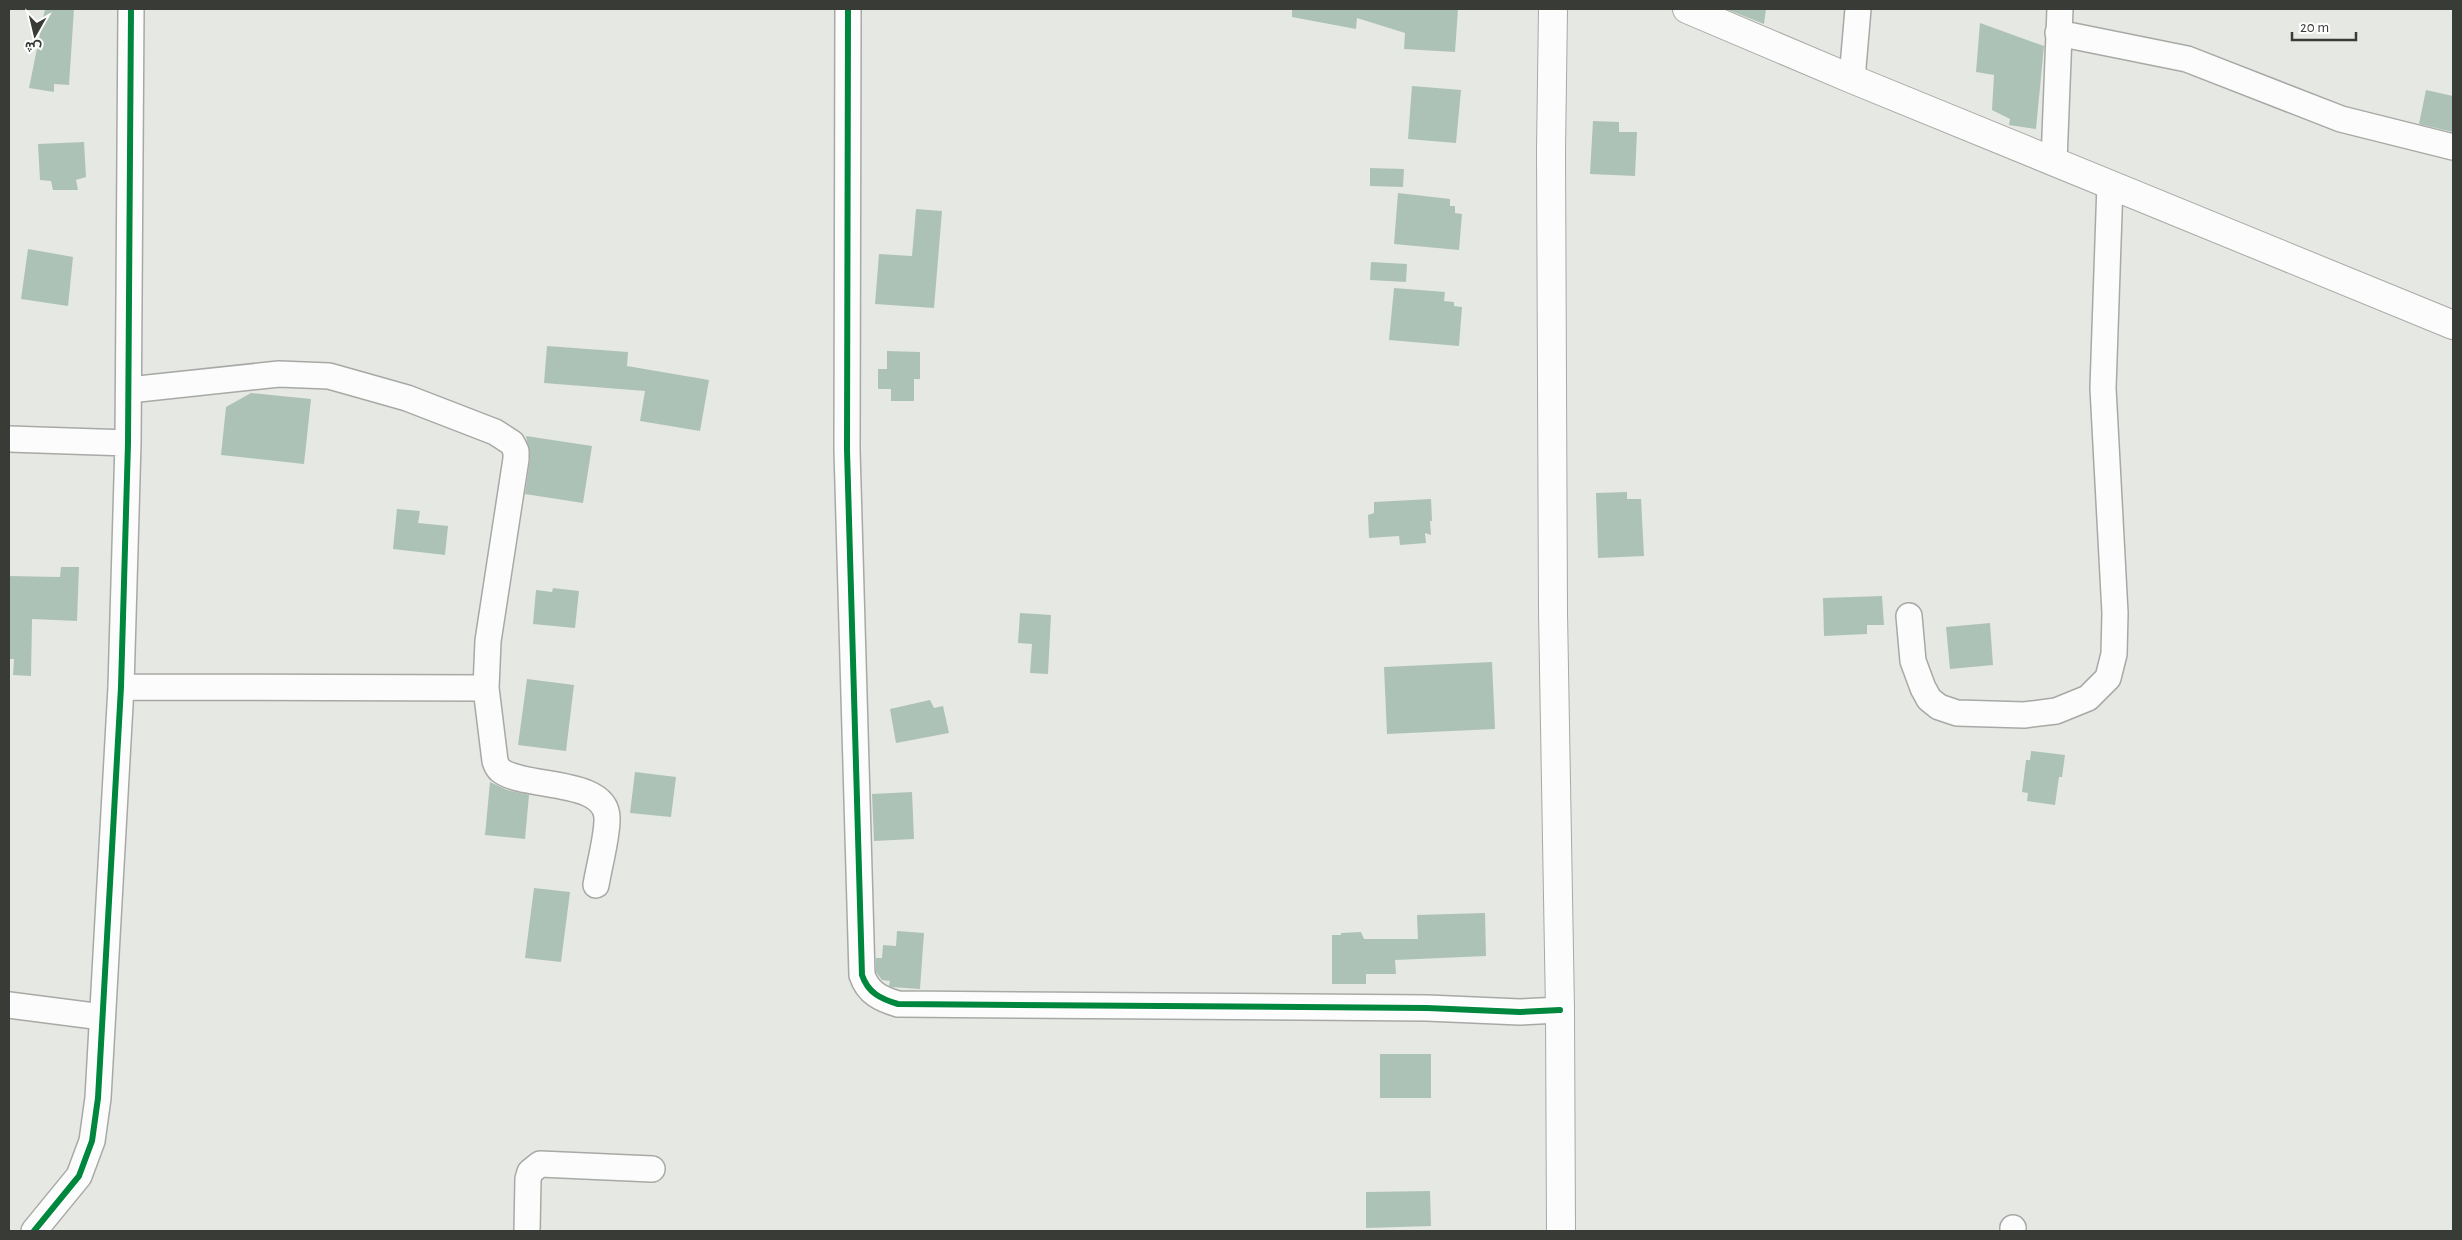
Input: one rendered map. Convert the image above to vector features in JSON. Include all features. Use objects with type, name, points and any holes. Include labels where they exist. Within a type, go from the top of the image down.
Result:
[{"type":"street","points":[[34,1231],[79,1176],[92,1141],[98,1098],[121,687],[130,390],[131,9]]},
{"type":"street","points":[[848,9],[847,450],[862,975],[865,984],[879,997],[898,1004],[1427,1008],[1520,1012],[1560,1010]]},
{"type":"street","points":[[1687,9],[1852,79],[2453,325]]},
{"type":"street","points":[[1852,79],[1858,9]]},
{"type":"street","points":[[1558,14],[1551,151],[1553,603],[1560,1010],[1561,1231]]},
{"type":"street","points":[[2054,162],[2059,21],[2187,59],[2342,119],[2453,147]]},
{"type":"street","points":[[1910,616],[1913,661],[1922,688],[1929,699],[1939,707],[1957,713],[2024,715],[2056,711],[2088,698],[2108,678],[2114,654],[2116,613],[2102,388],[2110,184]]},
{"type":"street","points":[[130,390],[279,374],[329,376],[407,398],[495,432],[512,443],[516,451],[516,458],[488,641],[486,688],[495,761],[499,770],[511,776],[579,790],[597,798],[607,815],[596,885]]},
{"type":"street","points":[[9,439],[128,443]]},
{"type":"street","points":[[121,687],[486,688]]},
{"type":"street","points":[[9,1006],[102,1016]]},
{"type":"street","points":[[527,1231],[528,1179],[530,1172],[540,1164],[652,1169]]},
{"type":"building","points":[[45,9],[74,9],[69,85],[54,84],[54,92],[29,88]]},
{"type":"building","points":[[1292,9],[1458,9],[1455,52],[1404,49],[1405,33],[1357,18],[1356,29],[1292,17]]},
{"type":"building","points":[[1726,9],[1766,9],[1764,24]]},
{"type":"building","points":[[1980,23],[2044,46],[2036,129],[2009,125],[2010,119],[1992,110],[1994,75],[1976,72]]},
{"type":"building","points":[[1412,86],[1461,90],[1456,143],[1408,139]]},
{"type":"building","points":[[2426,90],[2453,96],[2453,132],[2419,124]]},
{"type":"building","points":[[1593,121],[1619,122],[1619,132],[1637,132],[1635,176],[1590,174]]},
{"type":"building","points":[[84,142],[86,177],[76,180],[78,190],[53,190],[51,181],[40,180],[38,144]]},
{"type":"building","points":[[1370,168],[1404,169],[1403,187],[1370,186]]},
{"type":"building","points":[[1398,193],[1450,199],[1450,206],[1455,206],[1455,213],[1462,214],[1459,250],[1394,244]]},
{"type":"building","points":[[916,209],[942,211],[934,308],[875,304],[879,254],[912,256]]},
{"type":"building","points":[[28,249],[73,257],[68,306],[21,299]]},
{"type":"building","points":[[1371,262],[1407,264],[1406,282],[1370,280]]},
{"type":"building","points":[[1394,288],[1445,292],[1444,301],[1454,302],[1454,306],[1462,307],[1459,346],[1389,340]]},
{"type":"building","points":[[547,346],[628,352],[627,366],[709,380],[700,431],[640,421],[645,391],[544,383]]},
{"type":"building","points":[[887,351],[920,352],[920,379],[914,379],[914,401],[891,401],[891,389],[878,389],[878,369],[887,369]]},
{"type":"building","points":[[251,393],[311,399],[304,464],[221,455],[226,407]]},
{"type":"building","points":[[526,436],[592,446],[583,503],[525,494],[530,459]]},
{"type":"building","points":[[1627,492],[1627,499],[1641,499],[1644,556],[1598,558],[1596,493]]},
{"type":"building","points":[[1431,499],[1431,535],[1425,533],[1426,543],[1400,545],[1399,536],[1369,538],[1368,515],[1374,513],[1374,502]]},
{"type":"building","points":[[397,509],[420,511],[418,523],[448,526],[445,555],[393,549]]},
{"type":"building","points":[[61,567],[79,567],[77,621],[32,619],[31,676],[13,675],[14,659],[9,659],[9,576],[60,577]]},
{"type":"building","points":[[553,588],[579,591],[575,628],[533,624],[536,590],[552,592]]},
{"type":"building","points":[[1882,596],[1884,625],[1867,625],[1867,634],[1824,636],[1823,598]]},
{"type":"building","points":[[1020,613],[1051,615],[1048,674],[1030,673],[1032,644],[1018,643]]},
{"type":"building","points":[[1990,623],[1993,665],[1950,669],[1946,627]]},
{"type":"building","points":[[1492,662],[1495,729],[1387,734],[1384,667]]},
{"type":"building","points":[[527,679],[574,685],[566,751],[518,745]]},
{"type":"building","points":[[930,700],[934,708],[943,706],[949,733],[896,743],[890,709]]},
{"type":"building","points":[[2031,751],[2065,755],[2062,777],[2059,777],[2055,805],[2027,801],[2028,793],[2022,792],[2026,760],[2030,760]]},
{"type":"building","points":[[635,772],[676,777],[671,817],[630,813]]},
{"type":"building","points":[[490,782],[507,790],[529,795],[525,839],[485,835]]},
{"type":"building","points":[[912,792],[914,839],[874,841],[872,794]]},
{"type":"building","points":[[534,888],[570,892],[561,962],[525,958]]},
{"type":"building","points":[[1485,913],[1486,956],[1395,960],[1396,974],[1366,974],[1366,984],[1332,984],[1332,935],[1361,932],[1364,939],[1418,939],[1417,915]]},
{"type":"building","points":[[897,931],[924,933],[920,989],[889,986],[890,981],[882,980],[876,972],[876,958],[882,958],[883,945],[896,946]]},
{"type":"building","points":[[1380,1054],[1431,1054],[1431,1098],[1380,1098]]},
{"type":"building","points":[[1430,1191],[1431,1226],[1366,1228],[1366,1192]]},
{"type":"cycle path","points":[[34,1231],[79,1176],[92,1141],[98,1098],[121,687],[128,443],[131,9]]},
{"type":"cycle path","points":[[848,9],[847,450],[862,975],[868,986],[876,994],[898,1004],[1427,1008],[1520,1012],[1560,1010]]}]
